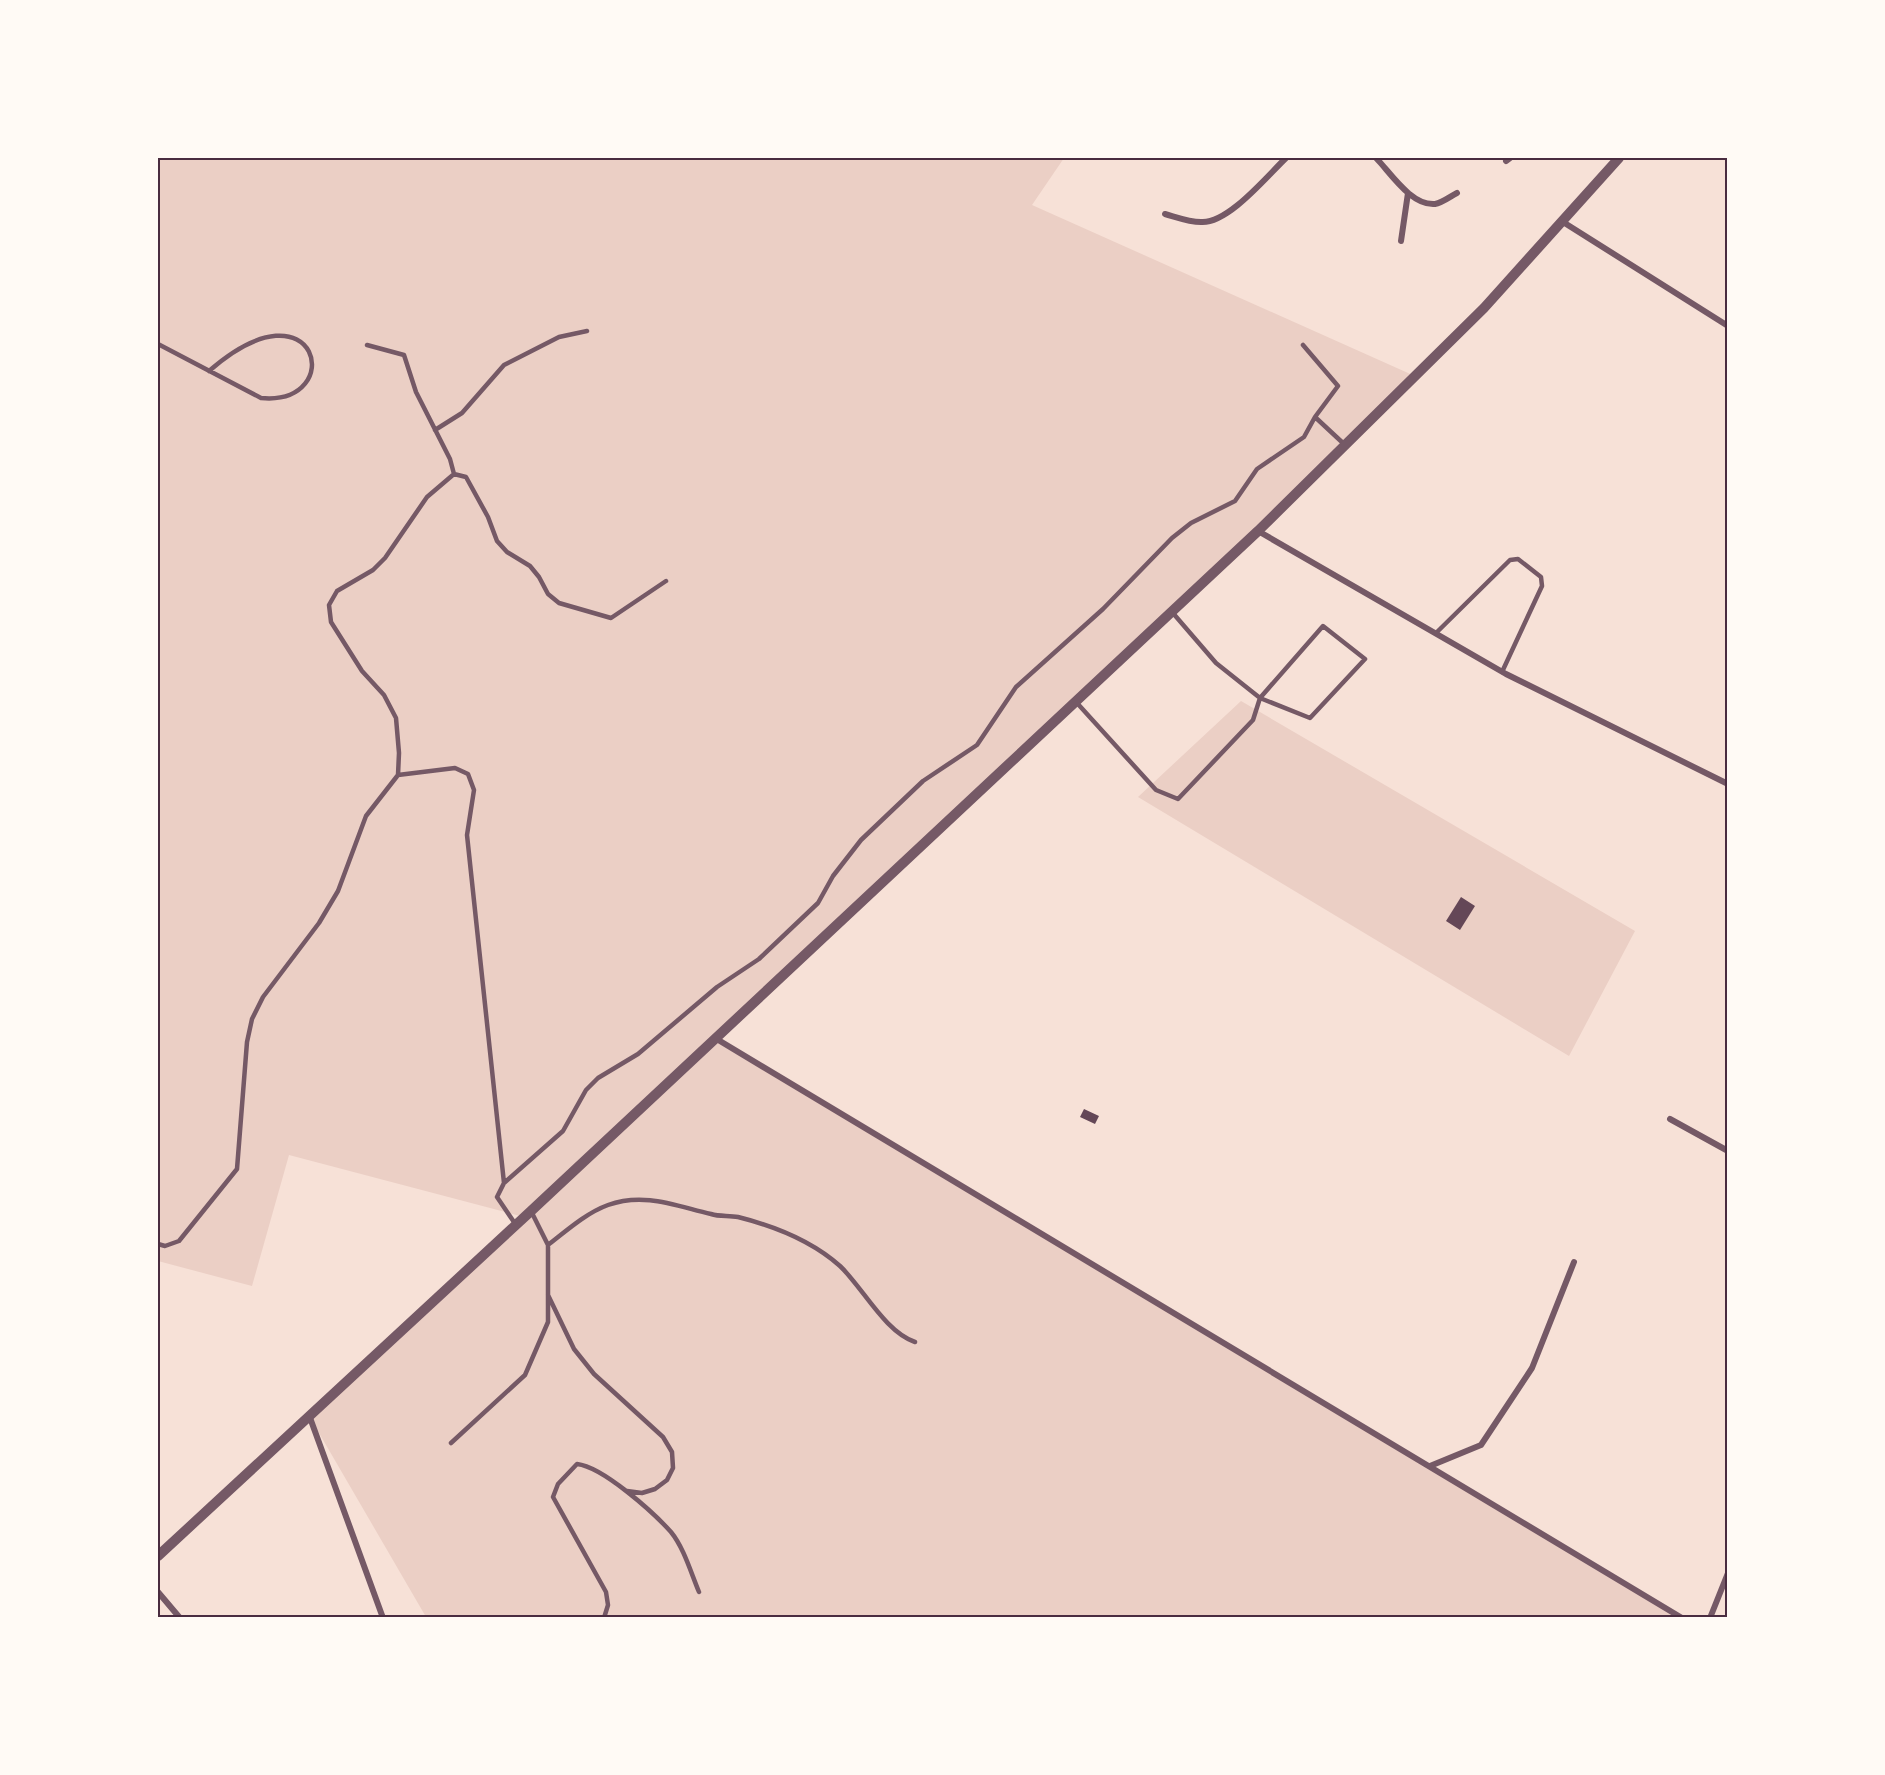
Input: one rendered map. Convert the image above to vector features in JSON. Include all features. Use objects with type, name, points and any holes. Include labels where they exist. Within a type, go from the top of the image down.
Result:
[{"type":"street","points":[[1165,214],[1203,223],[1221,217],[1235,207],[1286,158]]},
{"type":"street","points":[[1376,158],[1408,193],[1420,200],[1435,204],[1456,193]]},
{"type":"street","points":[[158,1556],[308,1414],[531,1212],[714,1037],[1258,531],[1484,308],[1620,158]]},
{"type":"street","points":[[1401,241],[1408,193]]},
{"type":"street","points":[[1563,222],[1728,326]]},
{"type":"street","points":[[1258,531],[1502,672],[1728,784]]},
{"type":"street","points":[[714,1037],[1682,1617]]},
{"type":"street","points":[[1670,1119],[1728,1151]]},
{"type":"street","points":[[1430,1466],[1481,1445],[1532,1368],[1574,1262]]},
{"type":"street","points":[[308,1414],[383,1617]]},
{"type":"street","points":[[1710,1617],[1728,1572]]},
{"type":"street","points":[[158,1592],[180,1617]]},
{"type":"lane","points":[[435,430],[462,413],[504,365],[559,337],[587,331]]},
{"type":"lane","points":[[158,344],[209,371],[261,398],[279,400],[298,390],[312,372],[313,356],[302,340],[281,334],[256,340],[231,351],[209,371]]},
{"type":"lane","points":[[367,345],[404,354],[416,392],[454,474]]},
{"type":"lane","points":[[516,1225],[497,1197],[504,1184],[563,1131],[586,1090],[598,1078],[638,1054],[717,987],[759,958],[819,903],[833,876],[861,840],[922,781],[977,746],[999,710],[1024,679],[1103,609],[1172,538],[1191,523],[1234,501],[1257,469],[1304,437],[1315,417],[1338,386],[1303,345]]},
{"type":"lane","points":[[1315,417],[1346,446]]},
{"type":"lane","points":[[454,474],[466,477],[502,547],[530,566],[548,594],[559,603],[611,618],[640,596],[666,581]]},
{"type":"lane","points":[[158,1244],[165,1246],[179,1241],[237,1169],[247,1042],[252,1019],[263,997],[319,923],[338,891],[366,816],[398,774],[396,718],[384,694],[362,671],[331,622],[329,605],[337,591],[373,570],[385,558],[427,497],[454,474]]},
{"type":"lane","points":[[1436,633],[1510,560],[1518,559],[1541,577],[1542,586],[1502,672]]},
{"type":"lane","points":[[1076,701],[1156,790],[1178,799],[1253,720],[1260,698],[1323,626],[1365,659],[1310,718],[1260,698],[1216,663],[1172,612]]},
{"type":"lane","points":[[398,774],[455,768],[468,774],[474,790],[467,835],[504,1184]]},
{"type":"lane","points":[[548,1245],[577,1223],[608,1205],[643,1199],[672,1203],[713,1215],[737,1217],[803,1239],[822,1251],[847,1274],[901,1338],[915,1342]]},
{"type":"lane","points":[[451,1443],[525,1375],[548,1322],[548,1245],[531,1212]]},
{"type":"lane","points":[[548,1295],[574,1349],[594,1374],[663,1437],[672,1452],[673,1468],[667,1480],[655,1489],[642,1493],[625,1491]]},
{"type":"lane","points":[[604,1617],[608,1605],[606,1592],[553,1497],[562,1478],[577,1464],[588,1466],[601,1473],[671,1532],[699,1592]]},
{"type":"shaded area","points":[[158,158],[1064,158],[1032,205],[1417,377],[714,1037],[1682,1617],[426,1617],[308,1414],[524,1217],[289,1155],[252,1286],[158,1261]]},
{"type":"shaded area","points":[[1241,701],[1635,931],[1569,1056],[1138,797]]},
{"type":"building","points":[[1461,897],[1475,906],[1460,930],[1446,921]]},
{"type":"building","points":[[1084,1109],[1099,1116],[1095,1124],[1080,1117]]}]
